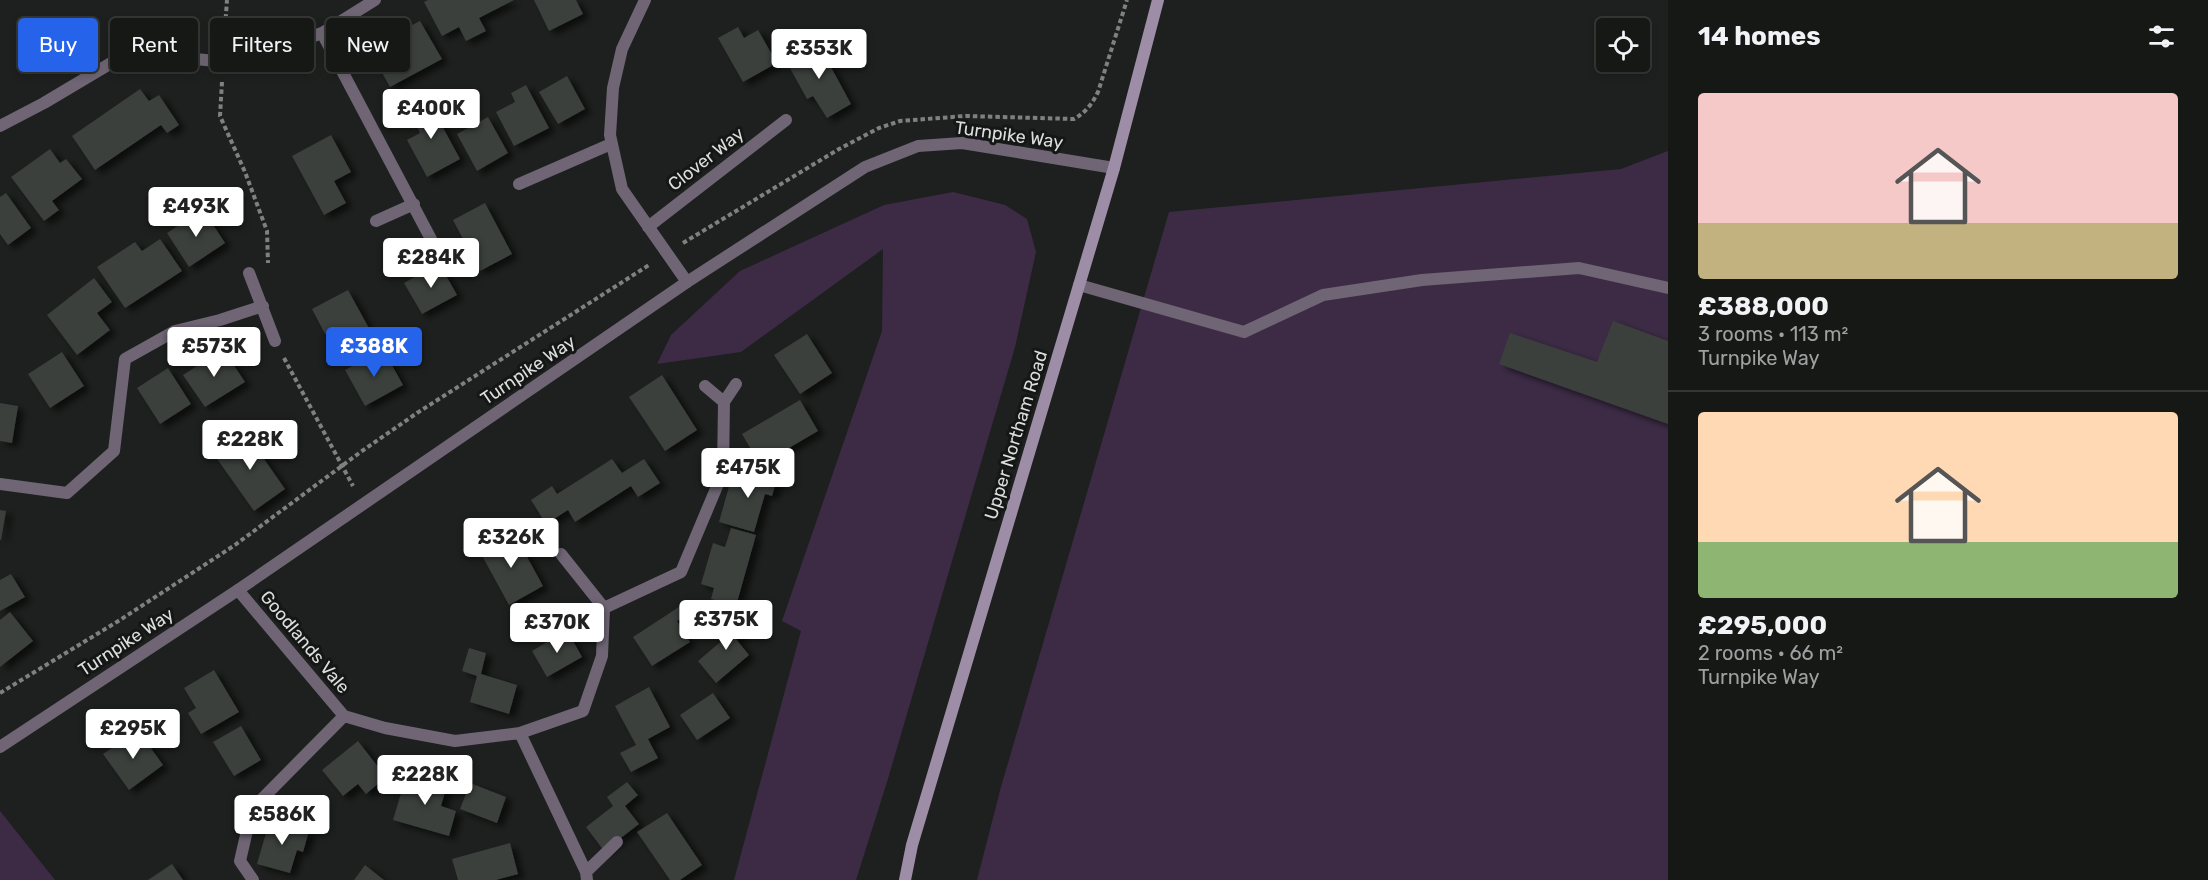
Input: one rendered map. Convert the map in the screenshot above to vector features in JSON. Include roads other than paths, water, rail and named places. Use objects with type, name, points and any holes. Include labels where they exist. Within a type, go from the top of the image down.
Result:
[{"type":"main road","name":"Upper Northam Road","points":[[905,880],[912,845],[1114,168],[1158,0]]},
{"type":"street","points":[[0,126],[44,103],[128,53],[239,63],[322,33],[375,0]]},
{"type":"street","points":[[643,0],[622,49],[613,88],[611,144],[622,189],[687,282]]},
{"type":"street","points":[[322,33],[432,241]]},
{"type":"street","name":"Clover Way","points":[[648,227],[786,120]]},
{"type":"street","name":"Turnpike Way","points":[[0,747],[238,590],[687,282],[865,166],[918,146],[962,143],[1114,168]]},
{"type":"street","points":[[519,184],[611,144]]},
{"type":"street","points":[[376,221],[414,204]]},
{"type":"street","points":[[1079,285],[1244,332],[1323,296],[1422,280],[1579,268],[1668,288]]},
{"type":"street","points":[[249,273],[275,341]]},
{"type":"street","points":[[0,484],[67,493],[114,451],[125,359],[175,331],[263,306]]},
{"type":"street","points":[[561,554],[604,608],[681,572],[723,472],[724,402],[736,384]]},
{"type":"street","points":[[705,386],[724,402]]},
{"type":"street","name":"Goodlands Vale","points":[[238,590],[344,716],[385,728],[454,741],[520,733],[583,711],[602,656],[604,608]]},
{"type":"street","name":"Goodlands Vale","points":[[253,880],[240,861],[252,809],[344,716]]},
{"type":"street","points":[[520,733],[587,876],[617,842]]}]
